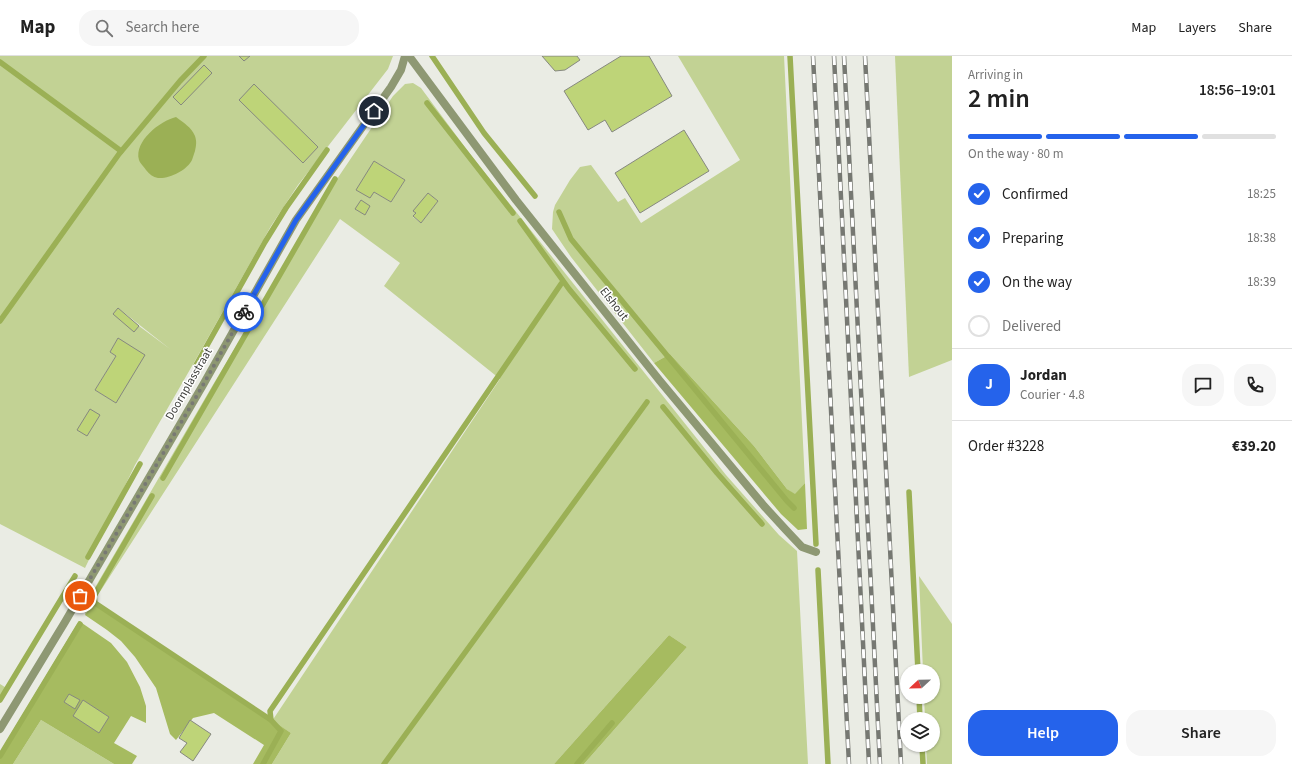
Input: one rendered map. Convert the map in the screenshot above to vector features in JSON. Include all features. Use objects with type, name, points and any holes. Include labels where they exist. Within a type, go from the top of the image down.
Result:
[{"type":"street","name":"Doornplasstraat","points":[[0,729],[65,622],[203,385],[296,220],[391,86],[401,70],[405,56]]},
{"type":"street","name":"Elshout","points":[[409,56],[516,200],[660,381],[764,506],[802,547],[816,552]]},
{"type":"shaded area","points":[[0,56],[393,56],[388,69],[298,185],[271,226],[135,465],[85,568],[0,524]],"holes":[[[118,308],[170,349],[139,326]],[[118,338],[116,403],[95,390],[116,356],[110,352]]]},
{"type":"shaded area","points":[[678,56],[784,56],[805,483],[795,495],[787,489],[754,446],[670,354],[654,363],[571,257],[552,229],[555,205],[570,180],[580,167],[591,165],[618,202],[625,198],[641,223],[740,160]]},
{"type":"shaded area","points":[[895,56],[952,56],[952,360],[909,377]]},
{"type":"shaded area","points":[[413,83],[421,88],[470,154],[726,475],[779,535],[797,551],[808,764],[584,764],[687,647],[669,635],[554,764],[272,764],[291,733],[272,721],[500,379],[384,286],[400,263],[340,219],[85,615],[86,603],[214,383],[337,179],[393,96],[405,84]],"holes":[[[374,161],[405,180],[391,202],[374,192],[357,190]],[[428,193],[438,201],[421,223],[413,217],[416,213],[414,211]]]},
{"type":"shaded area","points":[[176,117],[187,125],[195,136],[195,151],[190,164],[178,173],[168,177],[156,178],[148,173],[139,160],[138,153],[140,146],[144,139],[156,127]]},
{"type":"shaded area","points":[[670,354],[754,446],[787,489],[795,494],[805,483],[807,529],[798,530],[781,514],[654,363]]},
{"type":"shaded area","points":[[919,576],[952,624],[952,764],[927,764],[926,752],[940,752],[940,712],[925,712],[924,704],[940,704],[940,664],[923,664]]},
{"type":"shaded area","points":[[93,602],[291,733],[272,764],[253,764],[264,745],[214,713],[193,718],[176,740],[170,734],[156,688],[135,657],[121,641],[85,615]]},
{"type":"shaded area","points":[[79,621],[111,643],[127,662],[140,687],[146,706],[146,723],[131,716],[114,743],[137,756],[132,764],[114,764],[41,720],[13,764],[0,764],[0,752]]},
{"type":"shaded area","points":[[669,635],[687,647],[584,764],[554,764]]},
{"type":"shaded area","points":[[0,684],[8,689],[0,702]]},
{"type":"shaded area","points":[[41,720],[114,764],[13,764]]},
{"type":"building","points":[[239,56],[250,56],[244,61]]},
{"type":"building","points":[[542,56],[577,56],[580,60],[565,70],[555,71]]},
{"type":"building","points":[[621,56],[649,56],[672,96],[612,132],[605,120],[588,130],[564,91]]},
{"type":"building","points":[[204,65],[212,73],[181,105],[173,97]]},
{"type":"building","points":[[254,84],[318,147],[303,163],[239,100]]},
{"type":"building","points":[[684,130],[709,171],[640,213],[615,173]]},
{"type":"building","points":[[374,161],[405,180],[391,202],[374,192],[370,198],[356,190]]},
{"type":"building","points":[[428,193],[438,201],[421,223],[413,216],[416,213],[413,211]]},
{"type":"building","points":[[361,200],[370,206],[365,215],[355,209]]},
{"type":"building","points":[[118,308],[139,326],[134,332],[113,314]]},
{"type":"building","points":[[118,338],[145,355],[116,403],[95,390],[116,356],[110,352]]},
{"type":"building","points":[[90,409],[100,415],[87,436],[77,430]]},
{"type":"building","points":[[69,694],[80,700],[75,709],[64,702]]},
{"type":"building","points":[[83,700],[109,717],[99,733],[73,716]]},
{"type":"building","points":[[190,720],[211,734],[193,761],[180,752],[187,743],[179,738]]},
{"type":"waterway","points":[[0,321],[119,154],[180,81],[204,56]]},
{"type":"waterway","points":[[432,56],[484,133],[535,196]]},
{"type":"waterway","points":[[790,56],[816,544]]},
{"type":"waterway","points":[[0,62],[121,151]]},
{"type":"waterway","points":[[427,103],[513,213]]},
{"type":"waterway","points":[[196,365],[265,242],[286,208],[327,150]]},
{"type":"waterway","points":[[163,478],[335,179]]},
{"type":"waterway","points":[[559,212],[571,239],[794,508]]},
{"type":"waterway","points":[[520,221],[569,289],[635,369]]},
{"type":"waterway","points":[[263,764],[281,731],[271,720],[270,711],[561,284]]},
{"type":"waterway","points":[[384,764],[647,402]]},
{"type":"waterway","points":[[663,407],[717,473],[762,524]]},
{"type":"waterway","points":[[88,557],[140,464]]},
{"type":"waterway","points":[[909,492],[918,664]]},
{"type":"waterway","points":[[152,496],[94,596],[95,603],[271,720]]},
{"type":"waterway","points":[[818,570],[828,764]]},
{"type":"waterway","points":[[0,700],[75,576]]},
{"type":"waterway","points":[[0,756],[80,624]]},
{"type":"waterway","points":[[919,704],[920,712]]},
{"type":"waterway","points":[[577,764],[612,723]]},
{"type":"waterway","points":[[922,752],[923,764]]},
{"type":"railway","points":[[813,56],[849,764]]},
{"type":"railway","points":[[834,56],[869,764]]},
{"type":"railway","points":[[844,56],[880,764]]},
{"type":"railway","points":[[865,56],[901,764]]},
{"type":"way so far","points":[[80,596],[244,312]]},
{"type":"route","points":[[244,312],[296,220],[374,111]]}]
